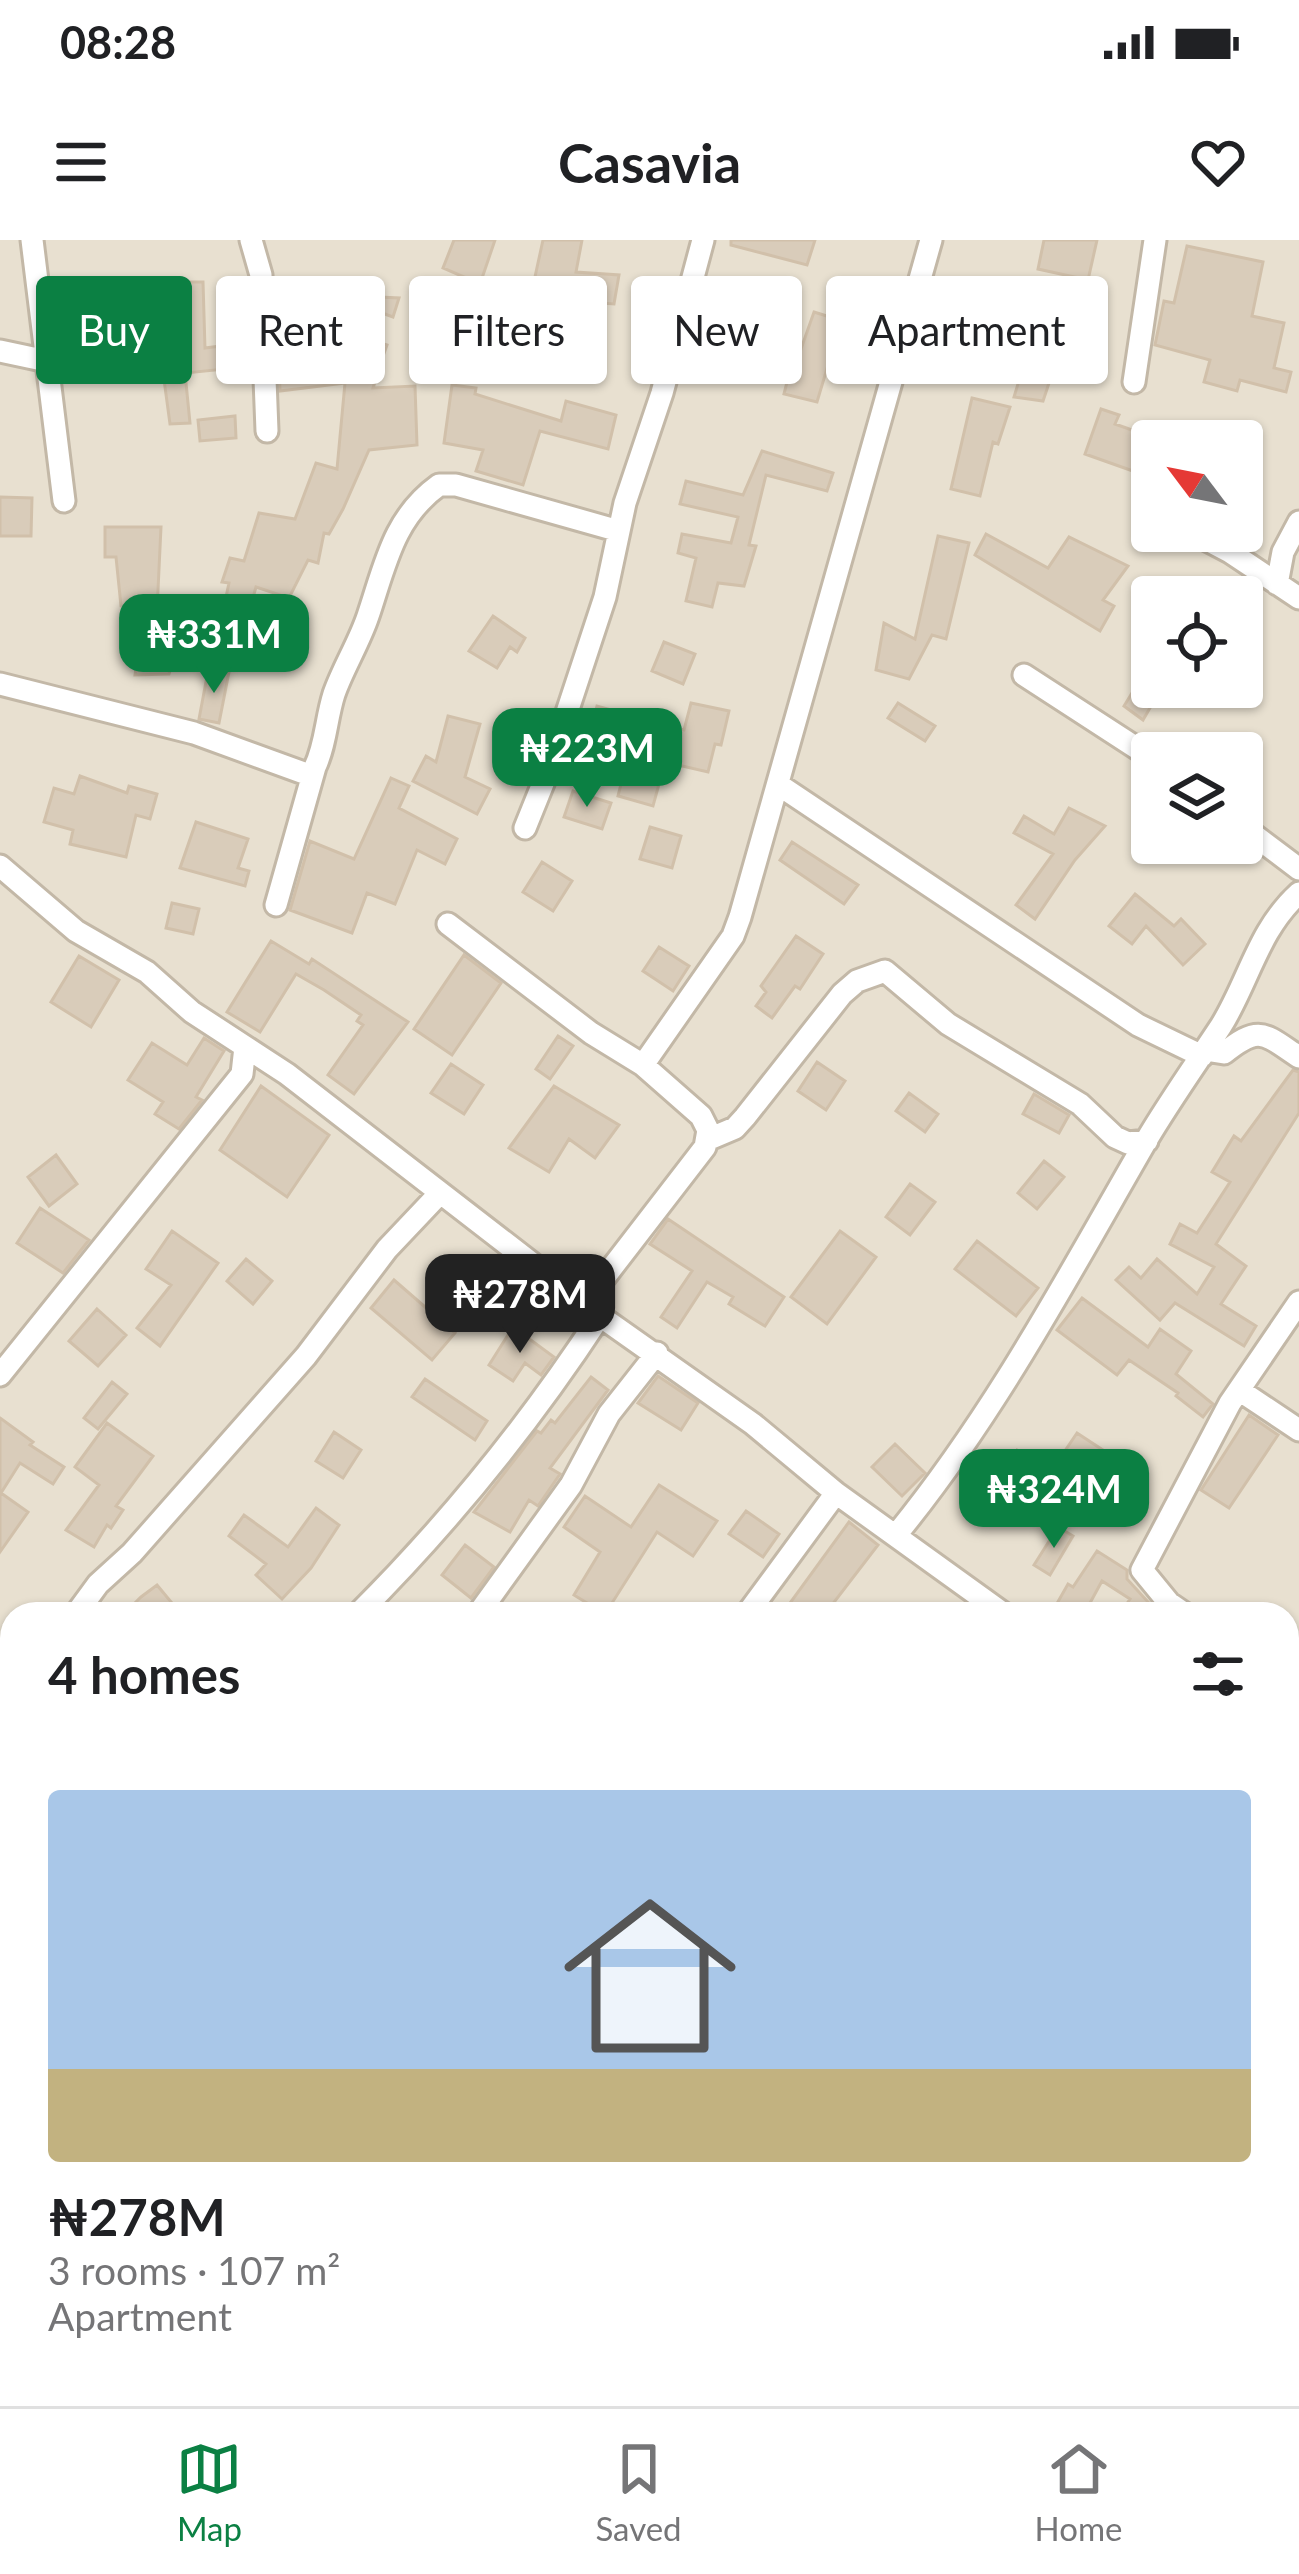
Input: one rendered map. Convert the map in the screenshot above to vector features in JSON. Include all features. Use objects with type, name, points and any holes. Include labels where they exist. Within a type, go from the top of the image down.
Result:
[{"type":"street","points":[[32,240],[36,276]]},
{"type":"street","points":[[251,240],[260,275],[267,431]]},
{"type":"street","points":[[524,828],[605,597],[619,531],[703,240]]},
{"type":"street","points":[[643,1065],[734,936],[931,240]]},
{"type":"street","points":[[1134,382],[1155,240]]},
{"type":"street","points":[[0,351],[36,359]]},
{"type":"street","points":[[50,384],[64,501]]},
{"type":"street","points":[[276,905],[312,776],[325,748],[335,691],[369,613],[385,554],[428,494],[439,485],[455,485],[619,531]]},
{"type":"street","points":[[1277,584],[1282,552],[1299,522]]},
{"type":"street","points":[[1228,552],[1299,598]]},
{"type":"street","points":[[1249,564],[1282,552]]},
{"type":"street","points":[[1024,675],[1131,744]]},
{"type":"street","points":[[0,683],[194,733],[312,776]]},
{"type":"street","points":[[779,785],[1138,1025],[1203,1053],[1224,1053],[1247,1034],[1265,1034],[1299,1057]]},
{"type":"street","points":[[1263,842],[1299,869]]},
{"type":"street","points":[[0,866],[76,931],[147,972],[192,1012],[269,1063],[753,1424],[836,1493],[988,1602]]},
{"type":"street","points":[[896,1535],[1033,1341],[1147,1141],[1232,1008],[1268,929],[1299,893]]},
{"type":"street","points":[[448,924],[591,1033],[643,1065],[701,1116],[709,1138]]},
{"type":"street","points":[[369,1602],[460,1504],[553,1387],[590,1303],[709,1138],[735,1128],[856,981],[891,973],[948,1024],[1080,1104],[1115,1137],[1147,1141]]},
{"type":"street","points":[[242,1073],[245,1047]]},
{"type":"street","points":[[0,1375],[242,1073],[269,1063]]},
{"type":"street","points":[[85,1602],[292,1372],[387,1249],[440,1192]]},
{"type":"street","points":[[1168,1602],[1142,1570],[1239,1390],[1299,1302]]},
{"type":"street","points":[[487,1602],[571,1485],[609,1414],[657,1353]]},
{"type":"street","points":[[1239,1390],[1299,1430]]},
{"type":"street","points":[[756,1602],[836,1493]]},
{"type":"shaded area","points":[[0,240],[1299,240],[1299,1602],[0,1602]]},
{"type":"building","points":[[454,240],[495,240],[483,276],[462,276],[443,268]]},
{"type":"building","points":[[543,240],[582,240],[576,272],[619,275],[614,304],[607,304],[607,276],[535,276]]},
{"type":"building","points":[[731,240],[815,240],[807,265],[731,245]]},
{"type":"building","points":[[1044,240],[1097,240],[1089,276],[1038,269]]},
{"type":"building","points":[[1187,246],[1263,262],[1252,316],[1284,323],[1274,368],[1291,372],[1286,392],[1240,380],[1237,391],[1204,382],[1210,360],[1155,345],[1164,301],[1174,303]]},
{"type":"building","points":[[192,282],[203,282],[205,348],[216,347],[216,370],[192,372]]},
{"type":"building","points":[[385,297],[399,298],[393,317],[385,314]]},
{"type":"building","points":[[814,312],[826,316],[826,372],[817,402],[784,394],[787,384],[802,384],[802,346]]},
{"type":"building","points":[[165,384],[186,384],[190,423],[170,424]]},
{"type":"building","points":[[280,384],[337,384],[280,391]]},
{"type":"building","points":[[345,384],[415,386],[417,445],[369,450],[343,509],[329,534],[324,533],[318,563],[308,560],[289,598],[256,587],[242,636],[219,629],[229,583],[222,582],[230,558],[244,561],[259,513],[295,519],[316,463],[337,469]]},
{"type":"building","points":[[1018,384],[1049,384],[1043,401],[1014,397]]},
{"type":"building","points":[[452,385],[476,388],[475,394],[561,421],[566,401],[616,415],[608,449],[540,431],[523,485],[476,471],[483,450],[444,443]]},
{"type":"building","points":[[972,398],[1010,407],[998,444],[993,442],[980,496],[951,489]]},
{"type":"building","points":[[1101,409],[1119,415],[1115,424],[1131,430],[1131,470],[1085,454]]},
{"type":"building","points":[[235,416],[236,438],[200,441],[198,420]]},
{"type":"building","points":[[762,451],[833,473],[827,491],[766,475],[749,545],[756,546],[744,586],[718,583],[712,607],[686,601],[696,558],[678,553],[682,534],[731,543],[738,517],[680,504],[686,481],[743,495]]},
{"type":"building","points":[[0,497],[32,498],[31,536],[0,536]]},
{"type":"building","points":[[105,527],[161,527],[157,611],[121,606],[116,557],[105,557]]},
{"type":"building","points":[[986,534],[1048,568],[1069,537],[1128,566],[1103,600],[1114,606],[1100,631],[975,555]]},
{"type":"building","points":[[938,536],[969,543],[946,639],[932,635],[909,679],[876,670],[884,623],[915,639]]},
{"type":"building","points":[[493,616],[525,638],[517,652],[510,647],[497,668],[469,651]]},
{"type":"building","points":[[142,631],[181,636],[169,674],[135,675]]},
{"type":"building","points":[[664,642],[695,654],[683,684],[652,671]]},
{"type":"building","points":[[208,671],[229,672],[219,723],[199,719]]},
{"type":"building","points":[[1131,694],[1131,708],[1150,708],[1143,720],[1124,706]]},
{"type":"building","points":[[691,703],[729,711],[708,772],[665,762],[653,806],[618,796],[629,753],[587,742],[597,706],[684,730]]},
{"type":"building","points":[[898,703],[935,726],[925,741],[888,718]]},
{"type":"building","points":[[448,716],[480,724],[465,777],[490,789],[477,814],[413,781],[426,756],[436,762]]},
{"type":"building","points":[[80,776],[127,793],[129,786],[157,794],[150,819],[136,815],[126,857],[70,844],[73,830],[44,822],[54,788],[74,794]]},
{"type":"building","points":[[391,778],[409,786],[399,808],[457,839],[445,864],[417,850],[395,904],[367,893],[352,933],[290,910],[310,841],[354,859]]},
{"type":"building","points":[[573,791],[611,803],[602,829],[564,817]]},
{"type":"building","points":[[1069,808],[1105,826],[1035,919],[1016,905],[1053,854],[1014,833],[1024,816],[1054,834]]},
{"type":"building","points":[[196,822],[248,839],[238,868],[249,871],[245,886],[180,868]]},
{"type":"building","points":[[650,827],[681,836],[672,868],[640,859]]},
{"type":"building","points":[[792,842],[858,885],[844,904],[780,860]]},
{"type":"building","points":[[542,862],[572,881],[553,911],[523,892]]},
{"type":"building","points":[[1135,894],[1174,926],[1181,919],[1205,944],[1183,965],[1146,926],[1132,944],[1109,926]]},
{"type":"building","points":[[172,903],[199,909],[193,934],[166,928]]},
{"type":"building","points":[[796,936],[823,954],[800,989],[795,986],[772,1018],[756,1006],[766,992],[761,986]]},
{"type":"building","points":[[271,941],[309,964],[312,959],[408,1022],[354,1094],[328,1075],[363,1025],[357,1021],[361,1015],[324,990],[296,974],[260,1032],[227,1012]]},
{"type":"building","points":[[659,947],[689,966],[673,991],[643,971]]},
{"type":"building","points":[[464,955],[501,983],[452,1055],[414,1029]]},
{"type":"building","points":[[79,956],[119,980],[91,1027],[51,1002]]},
{"type":"building","points":[[558,1036],[573,1046],[550,1079],[536,1069]]},
{"type":"building","points":[[204,1038],[224,1051],[196,1097],[202,1100],[179,1129],[155,1114],[163,1102],[128,1080],[152,1043],[187,1065]]},
{"type":"building","points":[[817,1062],[845,1081],[826,1110],[798,1091]]},
{"type":"building","points":[[451,1064],[483,1085],[464,1114],[431,1093]]},
{"type":"building","points":[[1293,1070],[1299,1072],[1299,1113],[1216,1244],[1246,1266],[1221,1304],[1256,1326],[1244,1346],[1175,1303],[1160,1320],[1116,1280],[1129,1267],[1141,1278],[1157,1259],[1197,1294],[1214,1267],[1170,1244],[1180,1224],[1197,1233],[1230,1182],[1212,1172],[1234,1136],[1241,1141]]},
{"type":"building","points":[[261,1086],[329,1135],[287,1197],[220,1150]]},
{"type":"building","points":[[554,1086],[619,1125],[595,1158],[569,1139],[549,1172],[509,1148]]},
{"type":"building","points":[[909,1093],[938,1114],[925,1132],[896,1111]]},
{"type":"building","points":[[1034,1094],[1069,1115],[1059,1133],[1023,1114]]},
{"type":"building","points":[[56,1155],[77,1184],[49,1206],[28,1177]]},
{"type":"building","points":[[1044,1161],[1064,1177],[1037,1209],[1018,1193]]},
{"type":"building","points":[[910,1184],[935,1202],[910,1235],[886,1217]]},
{"type":"building","points":[[40,1208],[89,1240],[63,1273],[17,1243]]},
{"type":"building","points":[[668,1219],[784,1297],[765,1326],[729,1304],[733,1297],[707,1282],[677,1328],[661,1317],[692,1271],[650,1244]]},
{"type":"building","points":[[172,1231],[218,1263],[160,1346],[137,1328],[171,1285],[146,1269]]},
{"type":"building","points":[[840,1231],[876,1257],[827,1324],[791,1297]]},
{"type":"building","points":[[977,1241],[1038,1288],[1016,1316],[955,1269]]},
{"type":"building","points":[[246,1259],[272,1281],[253,1304],[227,1281]]},
{"type":"building","points":[[394,1280],[455,1333],[432,1360],[371,1308]]},
{"type":"building","points":[[1082,1298],[1148,1347],[1160,1329],[1191,1351],[1176,1374],[1213,1404],[1203,1417],[1178,1393],[1129,1360],[1117,1375],[1057,1330]]},
{"type":"building","points":[[97,1309],[126,1335],[98,1366],[69,1341]]},
{"type":"building","points":[[513,1327],[554,1357],[541,1375],[525,1363],[513,1381],[489,1365]]},
{"type":"building","points":[[658,1376],[698,1403],[681,1430],[638,1403]]},
{"type":"building","points":[[591,1377],[608,1390],[550,1468],[560,1474],[538,1506],[529,1500],[510,1532],[474,1512],[537,1431],[541,1433],[551,1420],[555,1423]]},
{"type":"building","points":[[425,1379],[487,1421],[475,1440],[412,1397]]},
{"type":"building","points":[[112,1382],[127,1394],[98,1429],[84,1418]]},
{"type":"building","points":[[1249,1415],[1278,1435],[1229,1508],[1201,1490]]},
{"type":"building","points":[[0,1418],[64,1467],[53,1484],[20,1463],[1,1493],[28,1512],[0,1552]]},
{"type":"building","points":[[107,1423],[153,1456],[116,1506],[123,1510],[94,1547],[66,1530],[99,1485],[75,1467]]},
{"type":"building","points":[[334,1432],[361,1450],[343,1478],[316,1461]]},
{"type":"building","points":[[1077,1433],[1112,1456],[1094,1484],[1070,1468],[1057,1493],[1050,1489],[1040,1507],[1033,1503],[1023,1525],[992,1511],[1005,1483],[999,1480],[1017,1450],[1054,1467]]},
{"type":"building","points":[[895,1444],[925,1473],[902,1496],[872,1467]]},
{"type":"building","points":[[659,1485],[717,1521],[693,1556],[657,1532],[613,1602],[585,1602],[574,1595],[600,1552],[564,1527],[585,1496],[631,1527]]},
{"type":"building","points":[[316,1508],[339,1525],[311,1568],[282,1599],[256,1575],[266,1564],[229,1536],[244,1515],[288,1547]]},
{"type":"building","points":[[746,1511],[779,1534],[763,1557],[729,1534]]},
{"type":"building","points":[[849,1522],[878,1545],[834,1602],[791,1602]]},
{"type":"building","points":[[1058,1527],[1073,1536],[1050,1575],[1034,1565]]},
{"type":"building","points":[[465,1545],[494,1567],[471,1598],[442,1575]]},
{"type":"building","points":[[1097,1551],[1127,1570],[1127,1579],[1148,1602],[1128,1602],[1102,1581],[1091,1602],[1058,1602],[1068,1584],[1073,1587]]},
{"type":"building","points":[[157,1585],[171,1602],[136,1602]]}]
